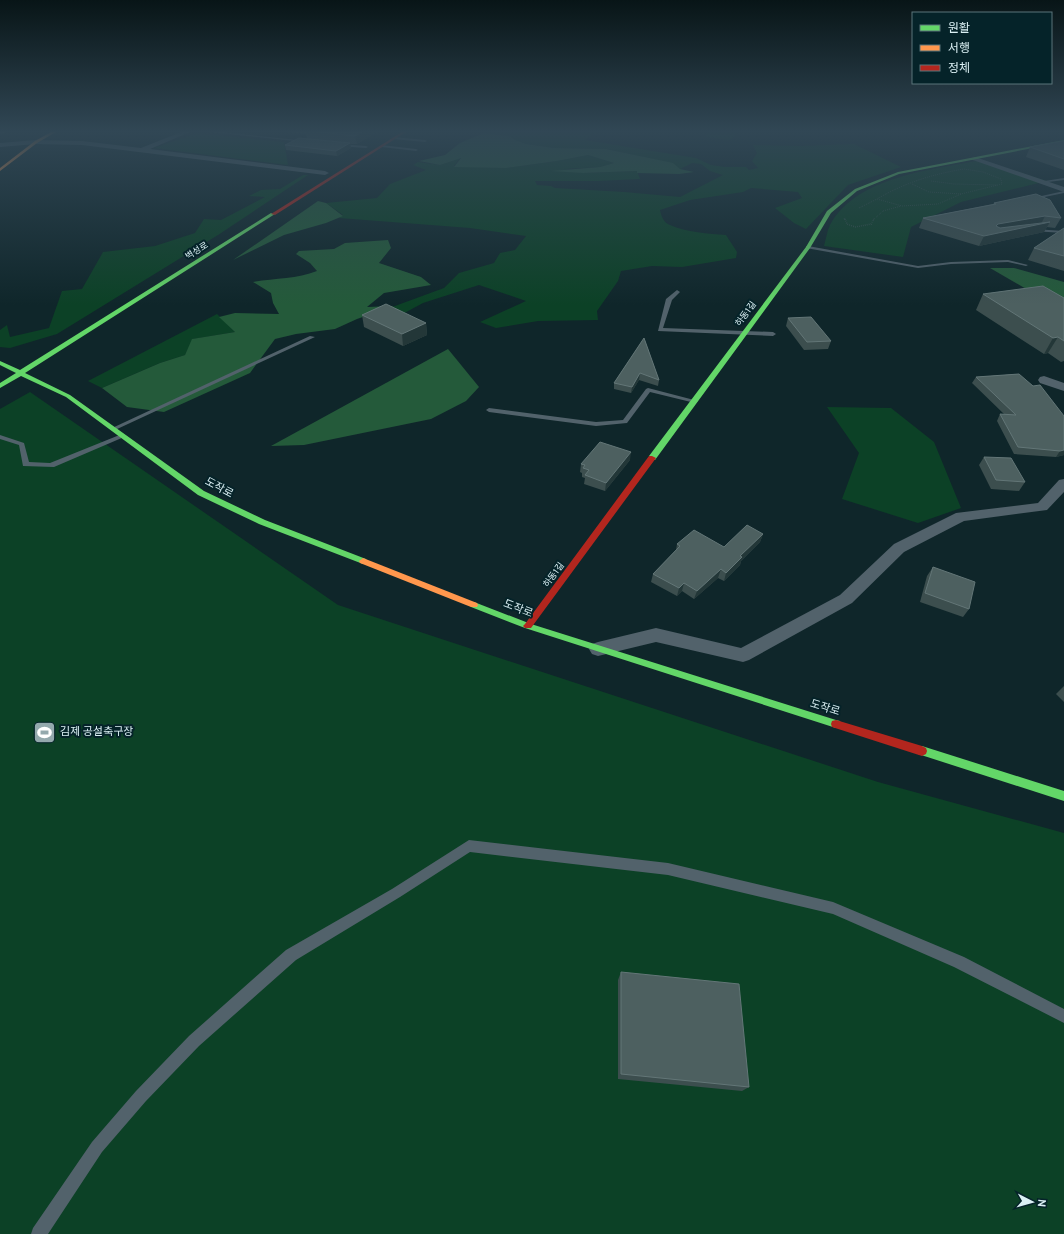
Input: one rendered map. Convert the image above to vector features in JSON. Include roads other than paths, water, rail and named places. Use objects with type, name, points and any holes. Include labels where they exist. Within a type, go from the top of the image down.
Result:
[{"type":"street","name":"벽성로","points":[[0,375],[298,190]]},
{"type":"street","name":"벽성로","points":[[0,386],[313,190]]},
{"type":"street","name":"하동1길","points":[[528,626],[808,247],[829,212],[857,190]]},
{"type":"street","name":"도작로","points":[[0,363],[68,396],[201,493],[262,522],[528,626],[1064,796]]},
{"type":"street","points":[[1044,380],[1064,387]]},
{"type":"street","points":[[598,649],[656,635],[743,655],[846,599],[899,548],[961,516],[1042,507],[1064,483]]},
{"type":"lane","points":[[1028,199],[1064,191]]},
{"type":"lane","points":[[1024,231],[1040,229],[1064,232]]},
{"type":"lane","points":[[808,247],[918,267],[950,262],[1008,261],[1026,265]]},
{"type":"lane","points":[[678,292],[669,299],[660,330],[773,334]]},
{"type":"lane","points":[[113,429],[312,337]]},
{"type":"lane","points":[[489,410],[596,424],[625,422],[648,390],[695,401]]},
{"type":"lane","points":[[0,437],[22,444],[26,464],[51,465],[122,436]]},
{"type":"lane","points":[[39,1234],[97,1147],[141,1096],[194,1041],[291,955],[396,893],[469,846],[668,869],[833,908],[959,962],[1064,1016]]},
{"type":"place","name":"김제 공설축구장","points":[[44,732]]}]
